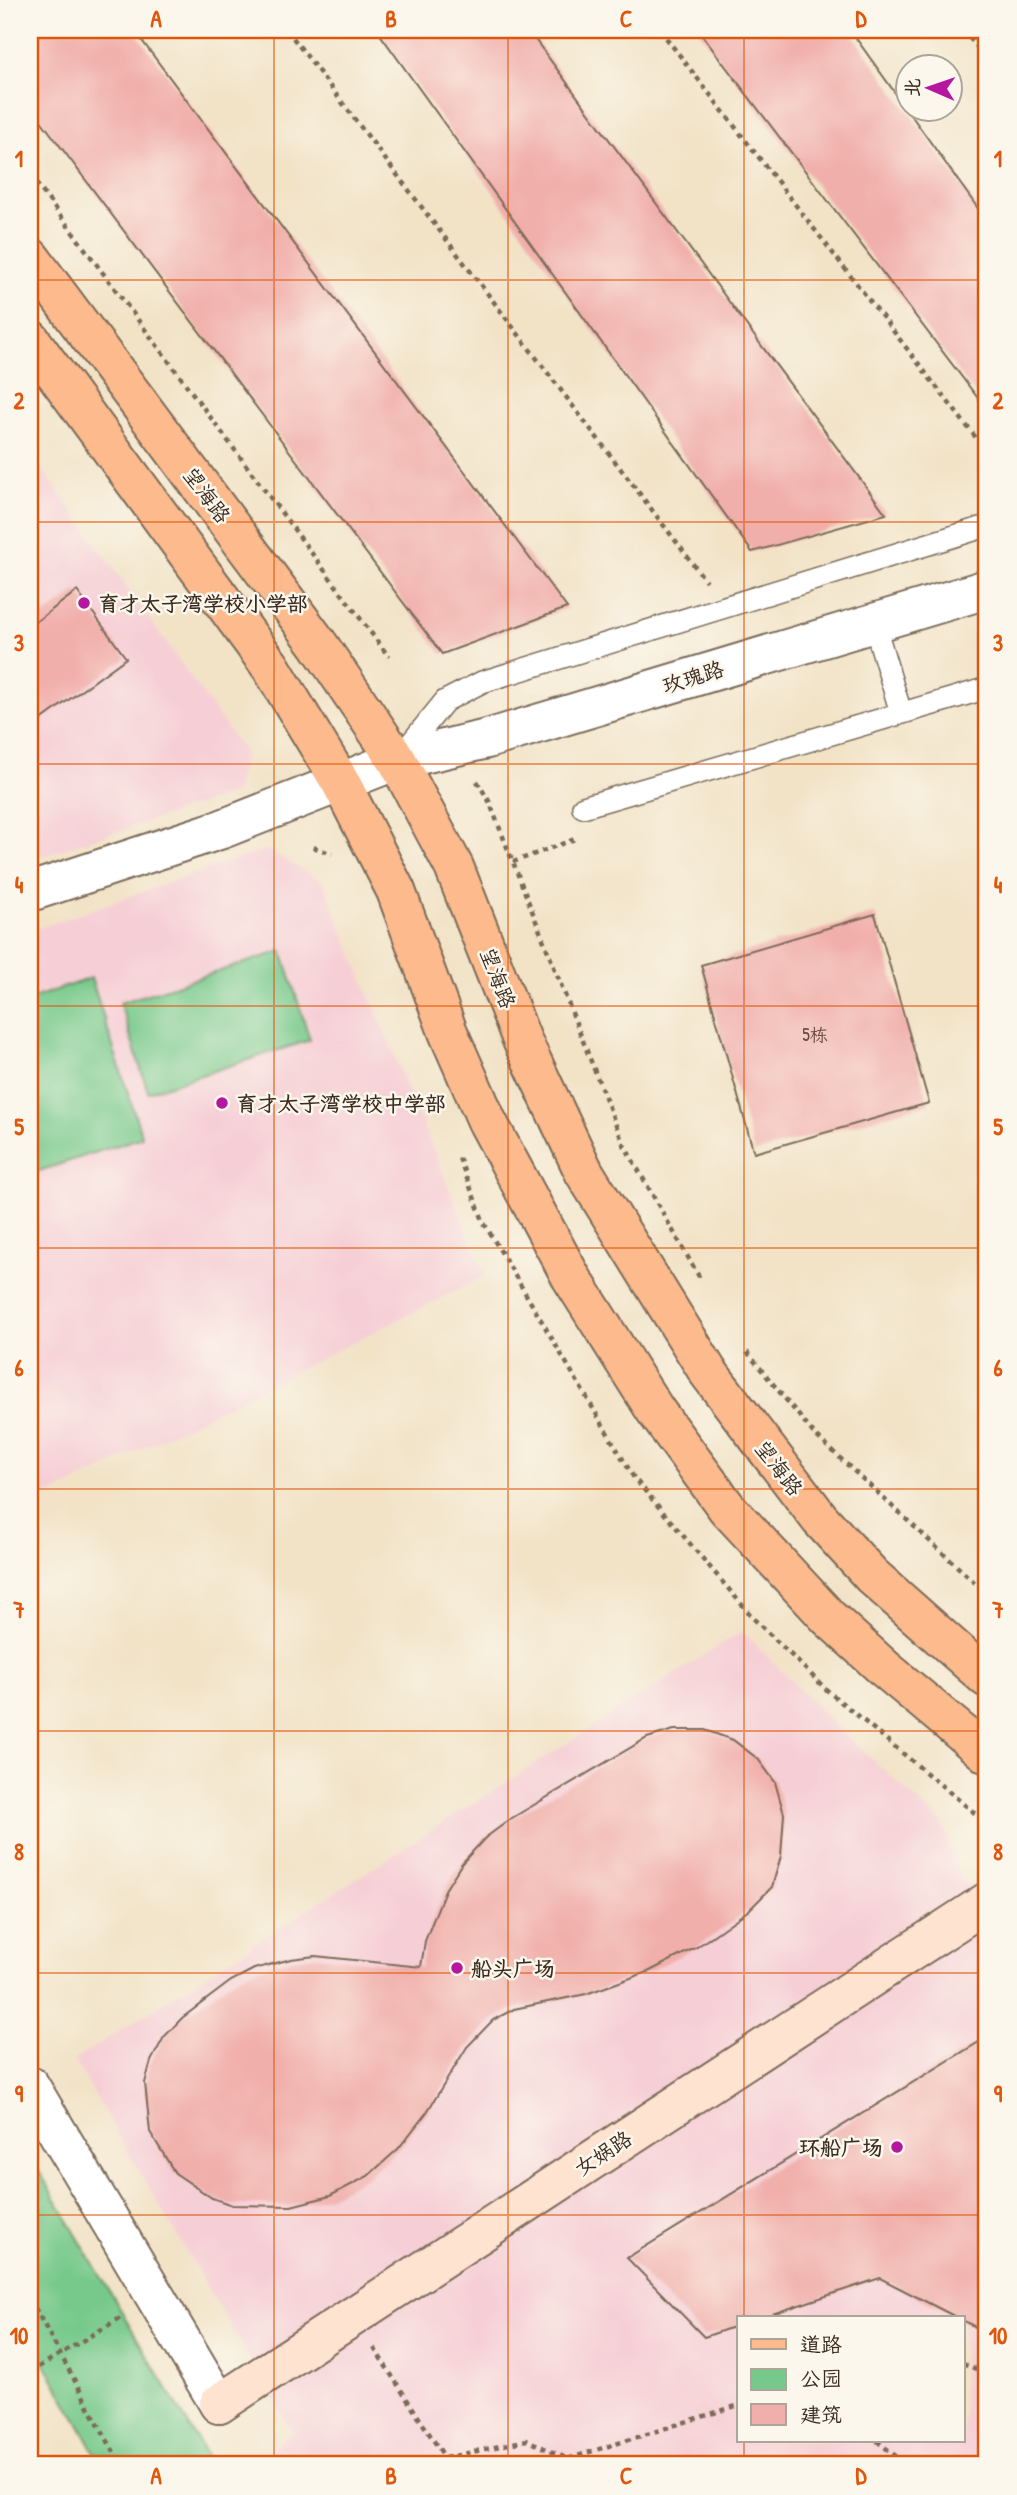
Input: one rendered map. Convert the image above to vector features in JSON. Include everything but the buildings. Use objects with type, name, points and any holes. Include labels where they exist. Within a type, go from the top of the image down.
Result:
[{"type":"main road","name":"望海路","points":[[30,257],[319,645],[397,760],[454,867],[522,1040],[578,1160],[708,1372],[771,1459],[863,1566],[937,1636],[987,1678]]},
{"type":"main road","points":[[30,339],[271,667],[341,783],[396,891],[448,1032],[487,1121],[571,1277],[655,1410],[727,1508],[829,1618],[987,1754]]},
{"type":"street","name":"玫瑰路","points":[[30,892],[222,829],[397,760],[487,739],[987,589]]},
{"type":"street","name":"女娲路","points":[[156,2297],[219,2404],[987,1902]]},
{"type":"street","points":[[30,2086],[156,2297]]},
{"type":"lane","points":[[397,760],[432,714],[460,691],[987,526]]},
{"type":"lane","points":[[874,623],[901,713]]},
{"type":"lane","points":[[583,807],[981,690]]},
{"type":"path","points":[[288,30],[725,606]]},
{"type":"path","points":[[660,30],[987,452]]},
{"type":"path","points":[[963,30],[987,59]]},
{"type":"path","points":[[30,175],[389,657]]},
{"type":"path","points":[[477,781],[489,801],[623,1143],[705,1287]]},
{"type":"path","points":[[513,862],[578,839],[583,807]]},
{"type":"path","points":[[741,1345],[814,1434],[987,1594]]},
{"type":"path","points":[[30,2372],[156,2297]]},
{"type":"path","points":[[30,2299],[121,2465]]},
{"type":"path","points":[[354,2316],[445,2458]]},
{"type":"path","points":[[964,2363],[987,2374]]},
{"type":"path","points":[[568,2459],[737,2406]]},
{"type":"path","points":[[445,2458],[527,2440],[577,2465]]},
{"type":"path","points":[[878,2442],[907,2465]]},
{"type":"path","points":[[442,2465],[445,2458]]},
{"type":"shaded area","name":"育才太子湾学校小学部","points":[[30,452],[245,753],[235,793],[30,860]]},
{"type":"shaded area","name":"育才太子湾学校中学部","points":[[266,849],[323,882],[485,1276],[30,1505],[30,931]]},
{"type":"shaded area","points":[[742,1631],[839,1729],[942,1823],[961,1880],[987,1900],[987,2465],[253,2465],[292,2432],[74,2060]]},
{"type":"green space","points":[[282,951],[310,1040],[148,1092],[120,1003]]},
{"type":"green space","points":[[91,978],[142,1137],[30,1174],[30,999]]},
{"type":"green space","points":[[30,2156],[212,2465],[102,2465],[30,2337]]},
{"type":"place","name":"育才太子湾学校小学部","points":[[84,603]]},
{"type":"place","name":"育才太子湾学校中学部","points":[[222,1103]]},
{"type":"place","name":"船头广场","points":[[457,1968]]},
{"type":"place","name":"环船广场","points":[[897,2147]]}]
